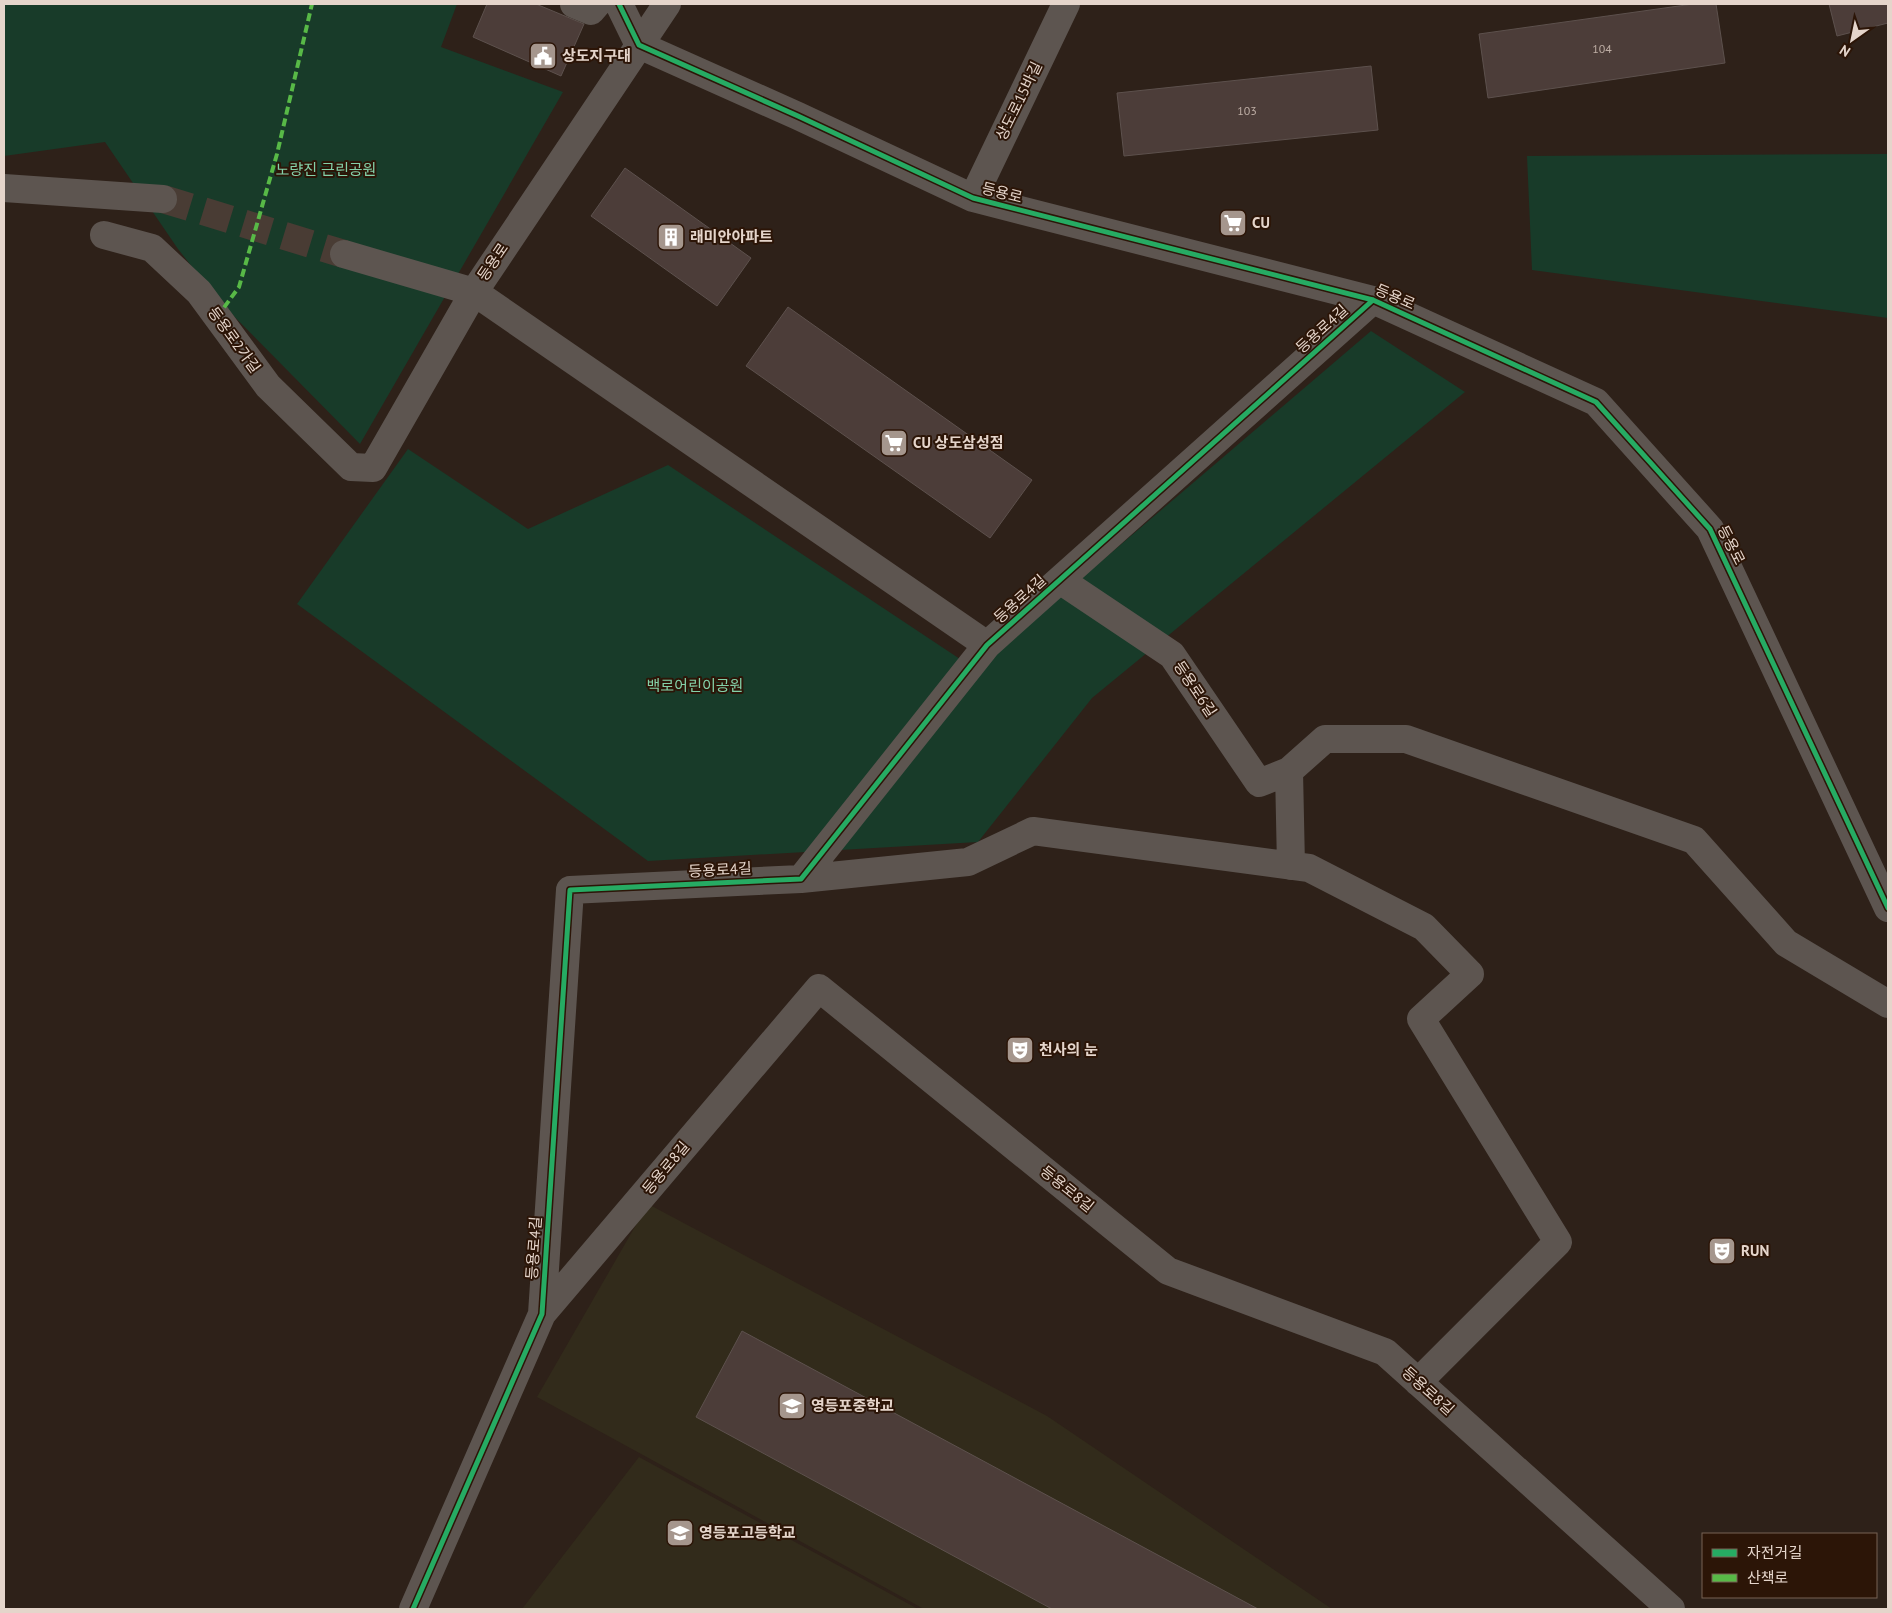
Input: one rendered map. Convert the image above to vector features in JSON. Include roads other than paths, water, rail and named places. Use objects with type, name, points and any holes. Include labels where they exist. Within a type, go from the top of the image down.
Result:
[{"type":"street","points":[[574,4],[591,11],[597,4]]},
{"type":"street","points":[[619,4],[639,45]]},
{"type":"street","points":[[639,45],[666,4]]},
{"type":"street","name":"상도로15바길","points":[[972,198],[1066,4]]},
{"type":"street","name":"등용로","points":[[351,467],[373,468],[474,292],[639,45],[798,116],[972,198],[1373,300],[1596,402],[1710,529],[1888,908]]},
{"type":"street","points":[[4,188],[163,199]]},
{"type":"street","name":"등용로2가길","points":[[104,235],[152,248],[199,292],[268,386],[351,467]]},
{"type":"street","points":[[344,254],[474,292],[987,645]]},
{"type":"street","name":"등용로4길","points":[[413,1609],[542,1314],[570,890],[801,879],[987,645],[1373,300]]},
{"type":"street","name":"등용로6길","points":[[1060,580],[1172,655],[1259,783],[1289,771]]},
{"type":"street","points":[[1290,866],[1289,771],[1325,739],[1406,739],[1694,840],[1786,943],[1888,1004]]},
{"type":"street","points":[[801,879],[968,862],[1033,832],[1309,868],[1424,928],[1470,974],[1421,1019],[1558,1242],[1418,1382]]},
{"type":"street","name":"등용로8길","points":[[542,1314],[819,988],[1168,1270],[1385,1352],[1671,1609]]},
{"type":"tunnel","points":[[163,199],[344,254]]},
{"type":"place","name":"상도지구대","points":[[543,56]]},
{"type":"place","name":"CU","points":[[1233,223]]},
{"type":"place","name":"래미안아파트","points":[[671,237]]},
{"type":"place","name":"CU 상도삼성점","points":[[894,443]]},
{"type":"place","name":"천사의 눈","points":[[1020,1050]]},
{"type":"place","name":"RUN","points":[[1722,1251]]},
{"type":"place","name":"영등포중학교","points":[[792,1406]]},
{"type":"place","name":"영등포고등학교","points":[[680,1533]]},
{"type":"park label","name":"노량진 근린공원","points":[[326,170]]},
{"type":"park label","name":"백로어린이공원","points":[[695,686]]}]
